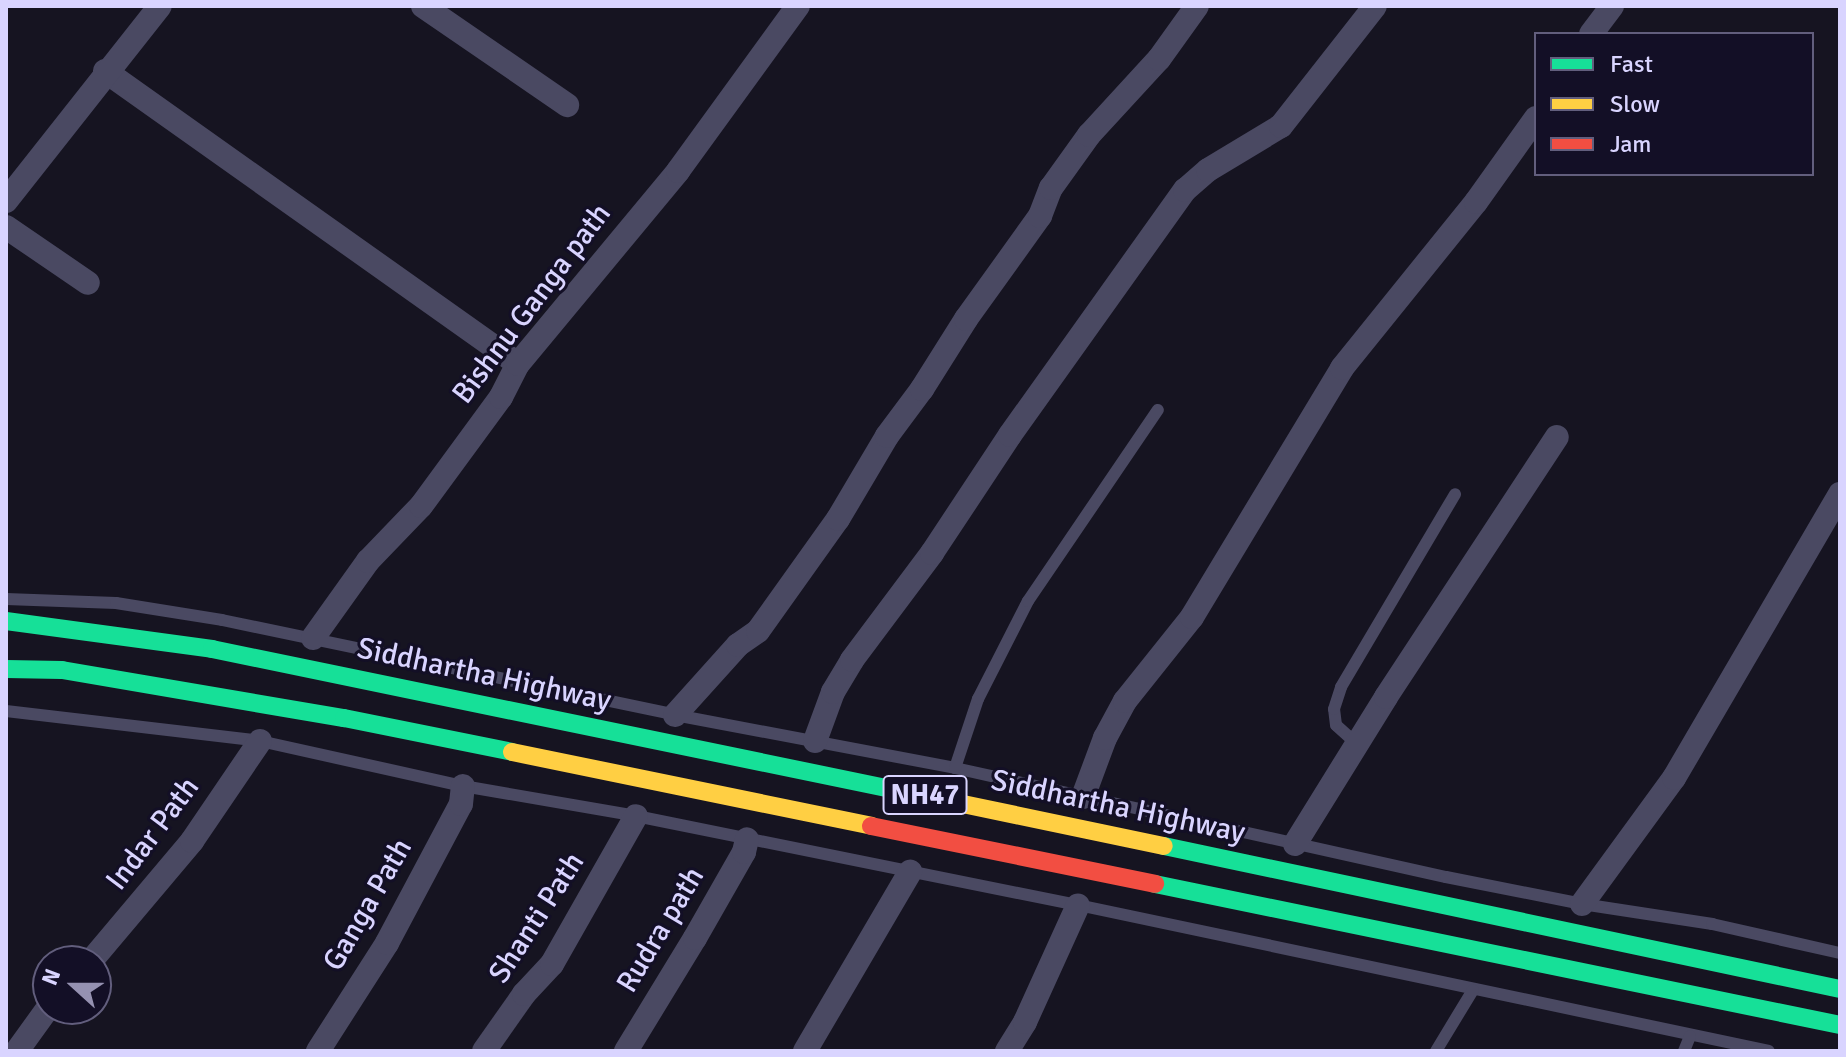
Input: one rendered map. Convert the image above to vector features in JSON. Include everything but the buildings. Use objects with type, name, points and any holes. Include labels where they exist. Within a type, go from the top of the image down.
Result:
[{"type":"highway","name":"Siddhartha Highway","points":[[6,621],[242,655],[1840,989]]},
{"type":"highway","name":"NH47","points":[[6,669],[62,670],[344,718],[1840,1025]]},
{"type":"highway","points":[[1699,996],[1707,961]]},
{"type":"street","points":[[6,201],[105,71],[160,6]]},
{"type":"street","points":[[423,6],[567,105]]},
{"type":"street","name":"Bishnu Ganga path","points":[[313,638],[368,561],[421,506],[501,397],[518,364],[678,171],[798,6]]},
{"type":"street","points":[[675,715],[738,645],[758,631],[838,519],[887,436],[922,389],[966,319],[1040,216],[1051,188],[1081,146],[1159,59],[1197,6]]},
{"type":"street","points":[[815,741],[833,692],[860,647],[932,553],[1010,435],[1185,190],[1208,170],[1281,126],[1375,6]]},
{"type":"street","points":[[1592,32],[1612,6]]},
{"type":"street","points":[[105,71],[518,364]]},
{"type":"street","points":[[1083,797],[1105,738],[1125,701],[1192,617],[1342,368],[1476,202],[1534,121]]},
{"type":"street","points":[[6,227],[88,283]]},
{"type":"street","points":[[1295,844],[1557,437]]},
{"type":"street","points":[[1582,904],[1674,778],[1832,532],[1840,494]]},
{"type":"street","name":"Indar Path","points":[[104,945],[192,841],[260,741]]},
{"type":"street","name":"Ganga Path","points":[[318,1051],[387,943],[461,804],[463,786]]},
{"type":"street","name":"Shanti Path","points":[[484,1051],[524,994],[552,964],[636,816]]},
{"type":"street","name":"Rudra path","points":[[626,1051],[695,938],[744,852],[747,839]]},
{"type":"street","points":[[805,1051],[910,872]]},
{"type":"street","points":[[1007,1051],[1025,1022],[1078,905]]},
{"type":"street","points":[[17,1051],[36,1025]]},
{"type":"lane","points":[[955,768],[978,699],[1028,601],[1158,410]]},
{"type":"lane","points":[[1357,744],[1336,725],[1334,709],[1341,687],[1455,494]]},
{"type":"lane","points":[[6,599],[116,603],[313,638],[675,715],[955,768],[1582,904],[1712,924],[1840,953]]},
{"type":"lane","points":[[6,711],[260,741],[463,786],[636,816],[1078,905],[1769,1051]]},
{"type":"lane","points":[[1436,1051],[1473,990]]},
{"type":"lane","points":[[1684,1051],[1690,1036]]},
{"type":"traffic: fast","points":[[6,621],[212,649],[915,794]]},
{"type":"traffic: fast","points":[[6,669],[62,670],[344,718],[512,752]]},
{"type":"traffic: fast","points":[[1164,846],[1840,989]]},
{"type":"traffic: fast","points":[[1155,884],[1840,1025]]},
{"type":"traffic: slow","points":[[512,752],[871,826]]},
{"type":"traffic: slow","points":[[915,794],[1164,846]]},
{"type":"traffic: jam","points":[[871,826],[1155,884]]}]
